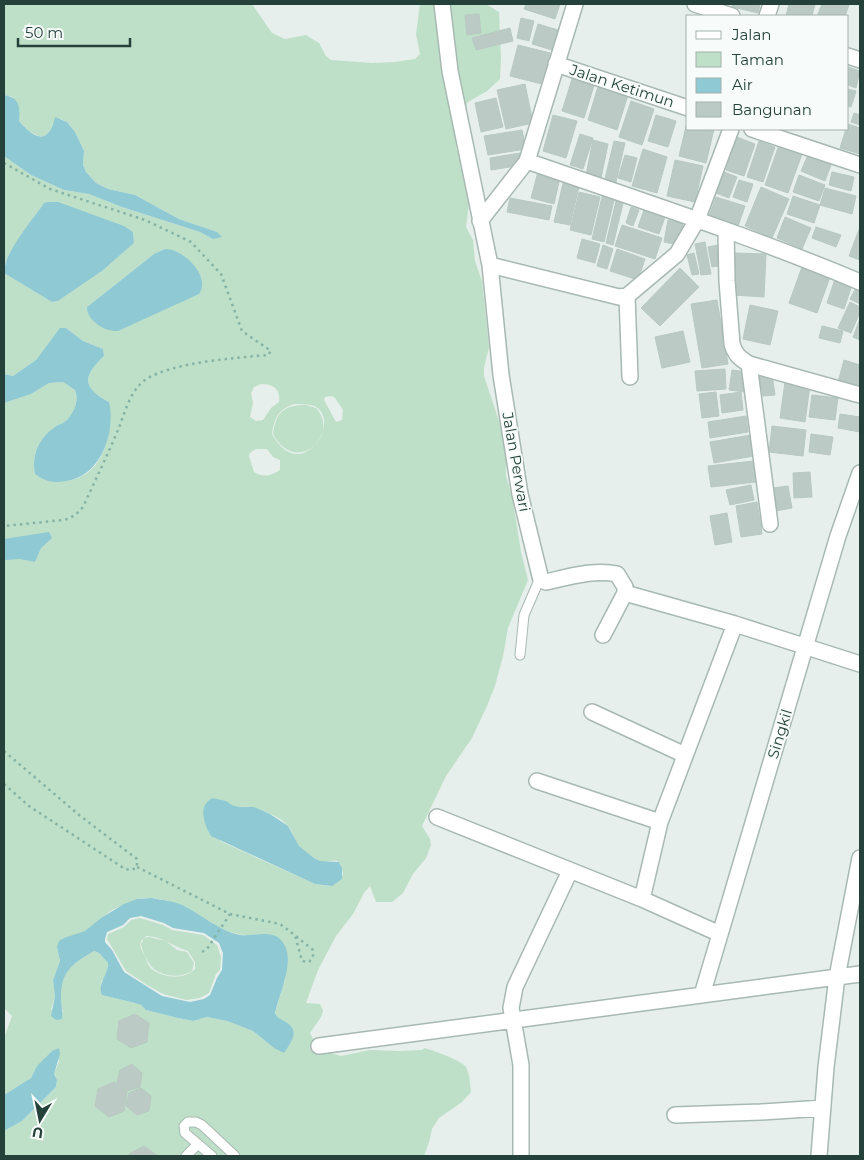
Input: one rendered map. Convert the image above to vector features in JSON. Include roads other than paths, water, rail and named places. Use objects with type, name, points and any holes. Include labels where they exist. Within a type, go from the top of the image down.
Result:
[{"type":"street","name":"Jalan Perwari","points":[[442,4],[450,70],[490,265],[501,375],[518,484],[540,578]]},
{"type":"street","points":[[480,221],[527,161],[575,4]]},
{"type":"street","points":[[695,4],[729,15]]},
{"type":"street","name":"Jalan Ketimun","points":[[556,64],[686,107]]},
{"type":"street","points":[[490,265],[619,297],[627,296],[677,254],[697,220],[731,130]]},
{"type":"street","points":[[755,130],[860,165]]},
{"type":"street","points":[[527,161],[726,230],[860,282]]},
{"type":"street","points":[[726,230],[727,281],[732,344],[735,353],[749,364],[860,395]]},
{"type":"street","points":[[627,296],[630,377]]},
{"type":"street","points":[[749,364],[770,524]]},
{"type":"street","name":"Singkil","points":[[702,995],[838,536],[860,473]]},
{"type":"street","points":[[540,578],[546,582],[576,576],[613,573],[619,576],[625,587],[625,593],[603,635]]},
{"type":"street","points":[[625,593],[734,624],[860,664]]},
{"type":"street","points":[[642,899],[660,822],[734,624]]},
{"type":"street","points":[[592,712],[685,755]]},
{"type":"street","points":[[536,781],[660,822]]},
{"type":"street","points":[[437,817],[642,899],[720,934]]},
{"type":"street","points":[[819,1156],[836,977],[860,861]]},
{"type":"street","points":[[521,1156],[521,1064],[511,1008],[515,987],[570,871]]},
{"type":"street","points":[[319,1046],[860,974]]},
{"type":"street","points":[[675,1115],[823,1108]]},
{"type":"lane","points":[[520,655],[524,615],[540,578]]},
{"type":"lane","points":[[212,1156],[184,1130],[188,1122],[196,1122],[202,1125],[235,1156]]},
{"type":"lane","points":[[186,1156],[198,1144]]},
{"type":"water","points":[[4,95],[16,101],[19,107],[19,121],[35,135],[43,136],[47,134],[52,128],[55,117],[67,122],[75,132],[84,151],[83,165],[86,172],[96,183],[108,189],[135,195],[179,219],[217,232],[222,237],[213,239],[200,232],[122,207],[89,194],[64,190],[31,175],[4,156]]},
{"type":"water","points":[[58,202],[124,226],[133,232],[134,243],[102,271],[58,301],[52,302],[4,273],[5,265],[13,246],[44,203]]},
{"type":"water","points":[[165,249],[179,253],[193,264],[202,279],[202,287],[199,294],[118,331],[102,328],[93,321],[87,307],[154,254]]},
{"type":"water","points":[[60,328],[66,328],[83,341],[103,349],[104,356],[92,370],[88,381],[100,397],[109,402],[111,414],[108,439],[97,462],[89,471],[79,477],[67,481],[54,482],[43,479],[35,474],[35,454],[49,431],[67,420],[70,416],[76,401],[75,390],[63,382],[49,383],[31,394],[4,403],[4,374],[13,376],[36,360]]},
{"type":"water","points":[[49,532],[52,538],[41,548],[35,562],[20,559],[4,560],[4,539]]},
{"type":"water","points":[[213,798],[239,807],[254,807],[270,814],[288,826],[299,846],[314,858],[320,861],[339,862],[342,868],[342,879],[332,886],[315,884],[211,836],[204,821],[203,810],[208,801]]},
{"type":"water","points":[[152,898],[175,902],[232,933],[240,935],[265,934],[281,940],[285,946],[288,962],[285,980],[275,1013],[278,1018],[289,1024],[294,1032],[292,1040],[284,1053],[274,1048],[253,1031],[227,1021],[207,1017],[193,1021],[178,1018],[146,1010],[141,1005],[135,1003],[102,995],[101,987],[108,963],[99,953],[94,951],[79,960],[65,975],[61,990],[62,1019],[56,1020],[51,1016],[55,996],[53,980],[60,961],[57,947],[59,941],[85,931],[101,918],[124,904],[137,899]],"holes":[[[141,916],[164,923],[173,928],[204,933],[219,943],[223,953],[222,970],[210,995],[204,999],[190,1002],[162,996],[124,972],[112,950],[105,942],[107,932],[123,925],[130,918]]]},
{"type":"water","points":[[59,1048],[60,1054],[54,1074],[57,1080],[56,1087],[22,1121],[4,1131],[4,1095],[31,1078],[37,1066],[52,1051]]}]
